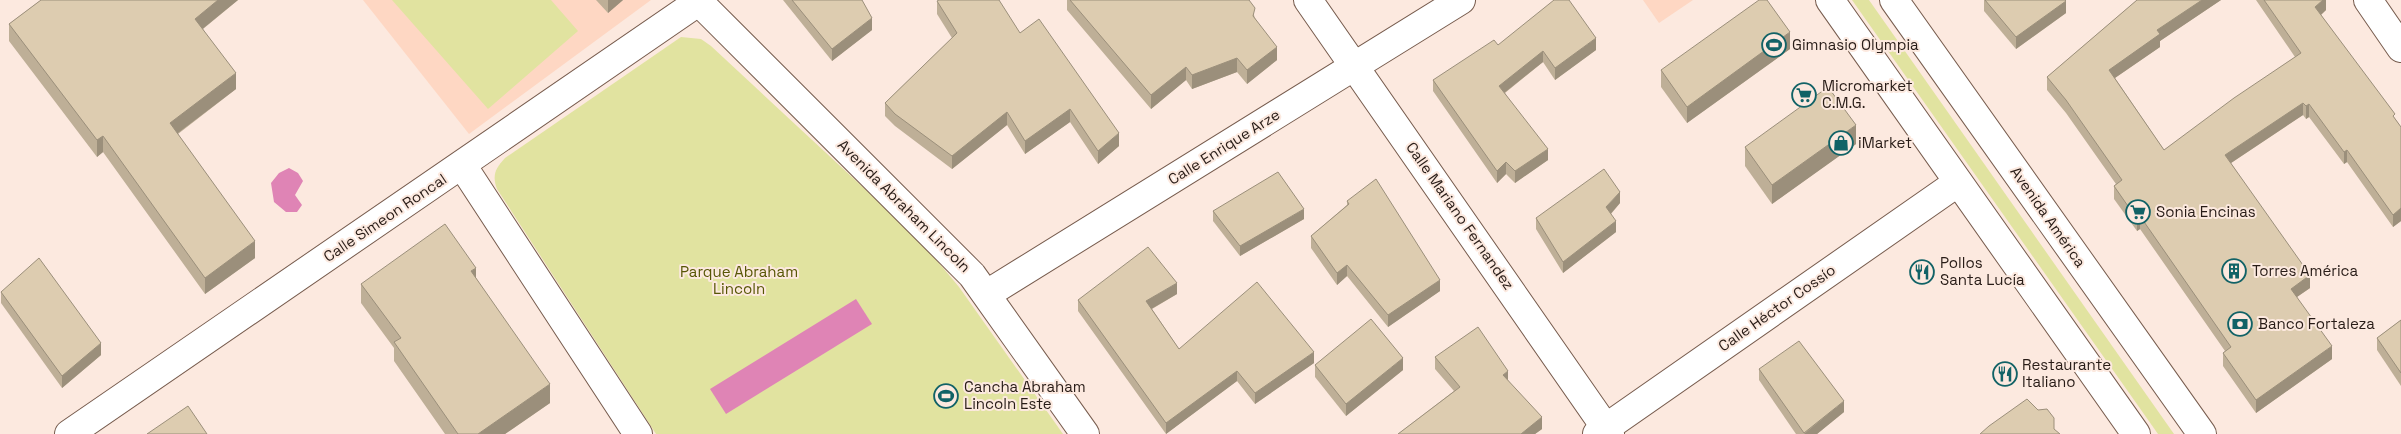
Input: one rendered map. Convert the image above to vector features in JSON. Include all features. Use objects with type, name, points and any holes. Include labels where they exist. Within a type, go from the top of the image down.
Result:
[{"type":"street","name":"Calle Mariano Fernandez","points":[[1308,0],[1356,66],[1604,432]]},
{"type":"street","name":"Calle Enrique Arze","points":[[987,294],[1461,0]]},
{"type":"street","points":[[1830,0],[1957,183],[2136,434]]},
{"type":"street","name":"Avenida América","points":[[1894,0],[2202,434]]},
{"type":"street","points":[[2368,0],[2401,48]]},
{"type":"street","name":"Calle Simeon Roncal","points":[[69,434],[699,1]]},
{"type":"street","name":"Avenida Abraham Lincoln","points":[[699,1],[972,275],[1085,434]]},
{"type":"street","points":[[462,165],[638,434]]},
{"type":"street","name":"Calle Héctor Cossío","points":[[1604,432],[1957,183]]},
{"type":"shaded area","points":[[363,0],[651,0],[469,134]]},
{"type":"shaded area","points":[[1643,0],[1693,0],[1659,23]]},
{"type":"shaded area","points":[[289,168],[298,173],[303,181],[295,195],[302,205],[297,212],[286,212],[274,202],[271,183],[279,173]]},
{"type":"shaded area","points":[[856,299],[872,324],[726,414],[710,389]]},
{"type":"green space","points":[[392,0],[551,0],[578,31],[488,109]]},
{"type":"green space","points":[[1852,0],[1869,0],[2174,434],[2158,434]]},
{"type":"green space","name":"Parque Abraham Lincoln","points":[[681,37],[701,39],[711,46],[908,229],[959,287],[1063,434],[656,434],[497,189],[495,176],[497,169],[505,158]]},
{"type":"building","points":[[41,0],[218,0],[195,19],[236,73],[170,123],[255,241],[205,278],[103,136],[97,140],[9,24]]},
{"type":"building","points":[[792,0],[862,0],[872,18],[832,49]]},
{"type":"building","points":[[999,0],[1020,33],[1039,19],[1119,133],[1098,151],[1070,109],[1025,141],[1007,112],[952,156],[895,114],[885,103],[957,33],[937,1]]},
{"type":"building","points":[[1070,0],[1249,0],[1255,8],[1253,16],[1277,47],[1247,70],[1237,58],[1192,75],[1186,67],[1151,95]]},
{"type":"building","points":[[1554,0],[1569,0],[1596,38],[1555,68],[1543,51],[1499,86],[1548,149],[1515,171],[1506,162],[1497,171],[1433,80],[1494,40],[1498,45]]},
{"type":"building","points":[[1759,0],[1767,0],[1790,32],[1687,107],[1661,70]]},
{"type":"building","points":[[1985,0],[2065,0],[2066,1],[2016,37]]},
{"type":"building","points":[[2137,0],[2202,0],[2157,30],[2160,34],[2109,70],[2164,150],[2234,98],[2301,53],[2264,0],[2323,0],[2315,7],[2395,114],[2393,116],[2401,127],[2401,208],[2393,215],[2347,150],[2344,152],[2309,104],[2306,106],[2303,103],[2225,155],[2310,275],[2291,289],[2332,346],[2256,400],[2223,353],[2231,347],[2140,216],[2137,219],[2114,186],[2122,180],[2066,100],[2047,77]]},
{"type":"building","points":[[1828,87],[1856,125],[1772,185],[1745,147]]},
{"type":"building","points":[[1604,169],[1620,192],[1606,207],[1616,221],[1563,262],[1536,218]]},
{"type":"building","points":[[1278,172],[1304,209],[1240,246],[1213,211]]},
{"type":"building","points":[[1376,179],[1440,280],[1388,315],[1347,265],[1337,273],[1311,236],[1349,204],[1347,201]]},
{"type":"building","points":[[445,224],[476,268],[471,271],[550,384],[478,434],[458,434],[394,342],[401,338],[361,284]]},
{"type":"building","points":[[1148,247],[1177,283],[1146,301],[1179,349],[1257,282],[1314,352],[1255,393],[1237,371],[1166,423],[1078,300]]},
{"type":"building","points":[[39,258],[101,343],[62,376],[1,292]]},
{"type":"building","points":[[1371,319],[1403,358],[1346,404],[1315,365]]},
{"type":"building","points":[[2401,320],[2401,373],[2377,338]]},
{"type":"building","points":[[1478,327],[1508,371],[1503,375],[1542,417],[1521,434],[1398,434],[1460,387],[1435,357]]},
{"type":"building","points":[[1799,341],[1844,401],[1804,433],[1759,369]]},
{"type":"building","points":[[2027,399],[2038,410],[2047,409],[2054,418],[2054,429],[2060,434],[1980,434],[1989,426]]},
{"type":"building","points":[[188,406],[207,434],[147,434]]},
{"type":"place","name":"Gimnasio Olympia","points":[[1774,45]]},
{"type":"place","name":"Micromarket C.M.G.","points":[[1804,95]]},
{"type":"place","name":"iMarket","points":[[1841,143]]},
{"type":"place","name":"Sonia Encinas","points":[[2138,212]]},
{"type":"place","name":"Torres América","points":[[2234,271]]},
{"type":"place","name":"Pollos Santa Lucía","points":[[1922,272]]},
{"type":"place","name":"Banco Fortaleza","points":[[2240,324]]},
{"type":"place","name":"Restaurante Italiano","points":[[2005,374]]},
{"type":"place","name":"Cancha Abraham Lincoln Este","points":[[946,396]]}]
